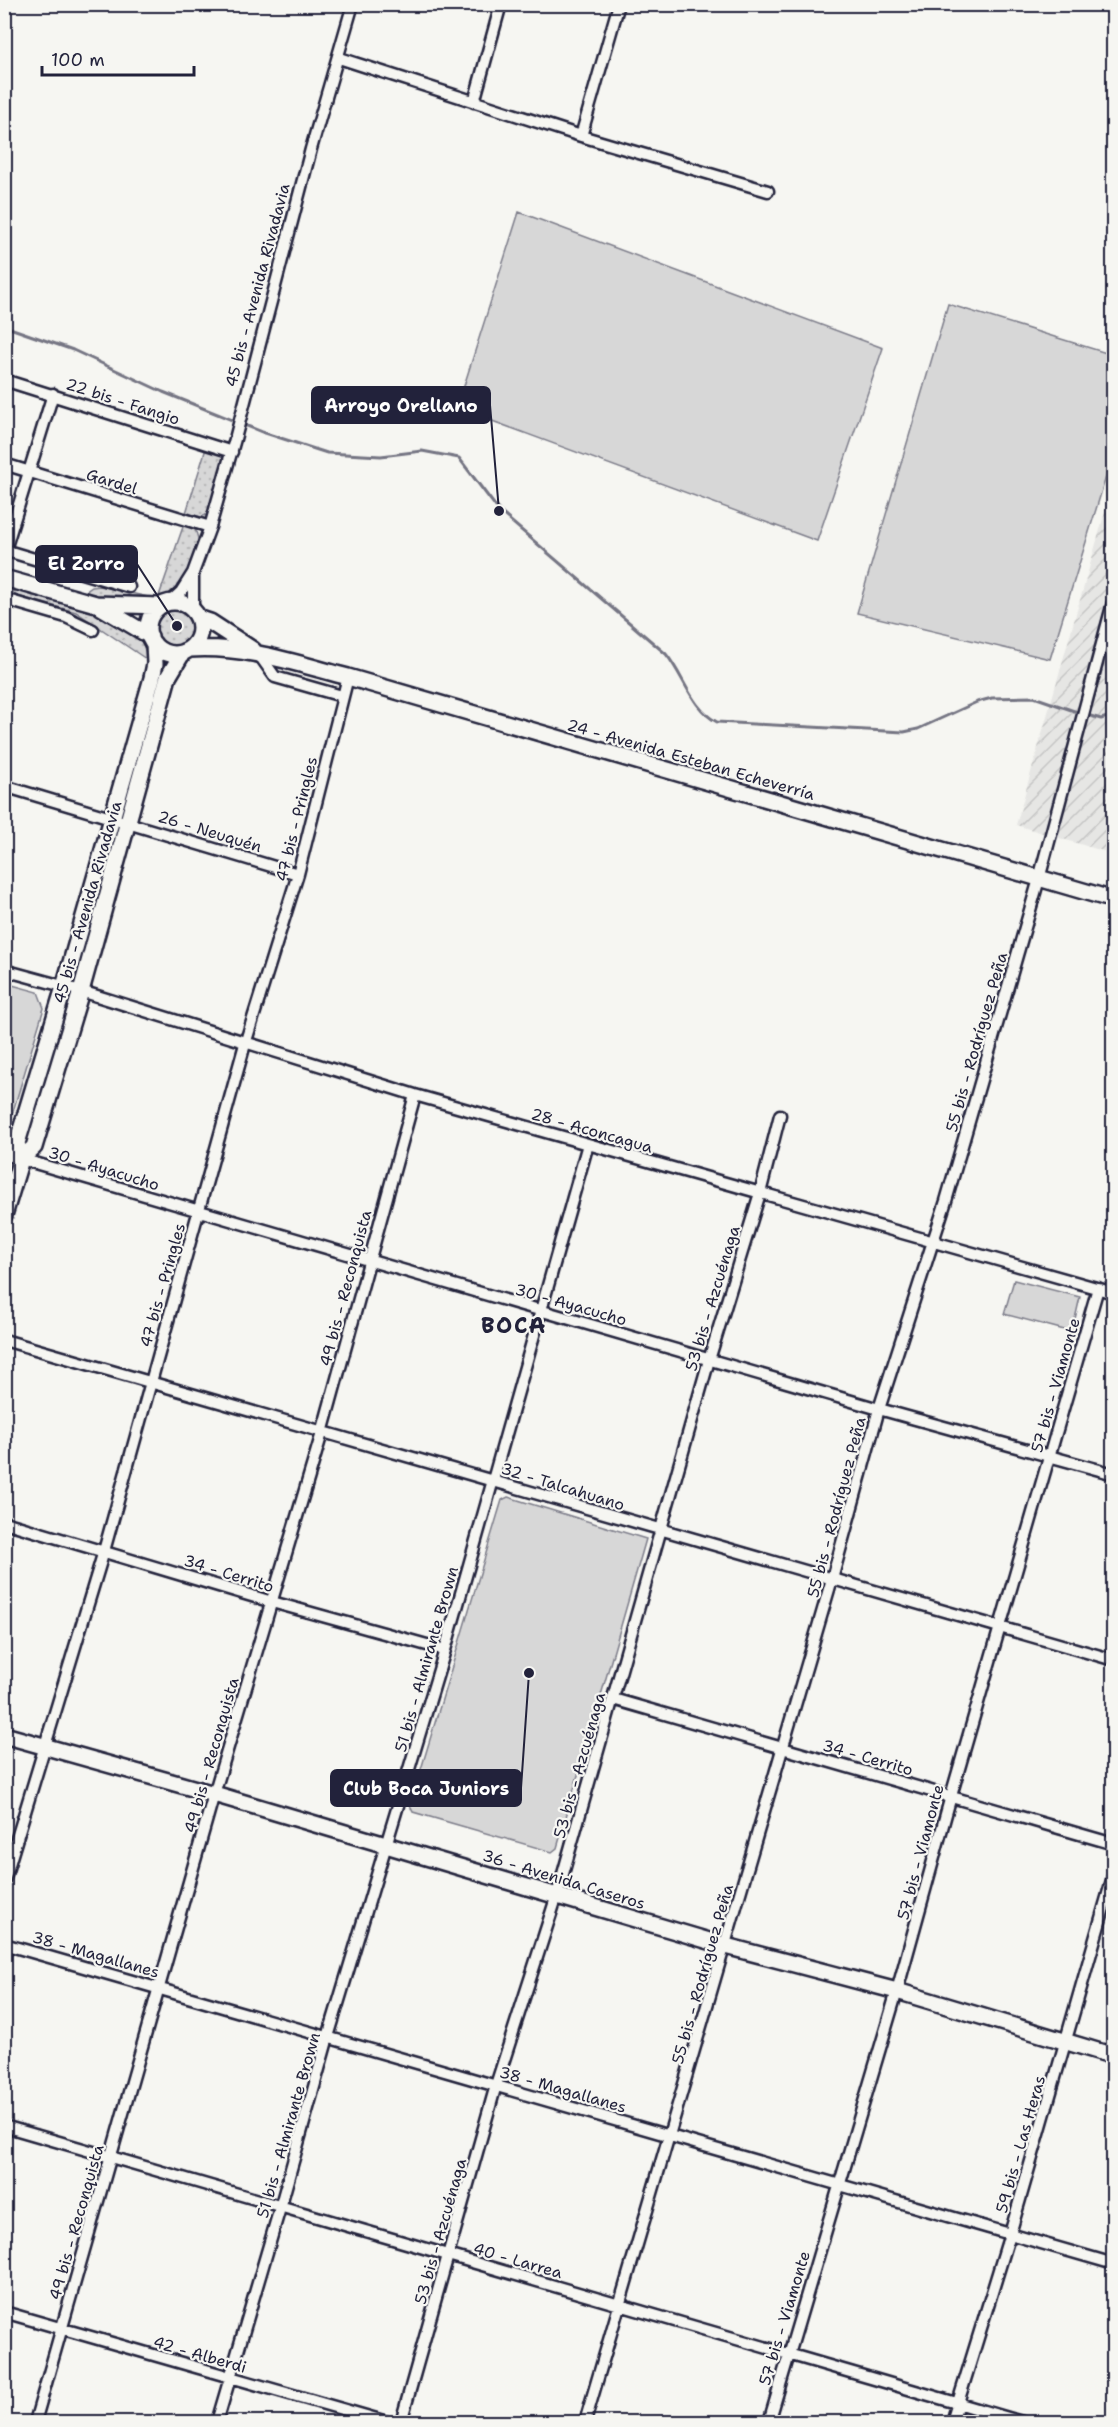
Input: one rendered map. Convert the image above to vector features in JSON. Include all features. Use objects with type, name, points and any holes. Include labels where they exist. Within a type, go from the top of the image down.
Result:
[{"type":"main road","points":[[4,578],[96,604],[177,602],[195,614],[200,630],[197,640],[186,651],[167,652],[96,604]]},
{"type":"main road","points":[[152,640],[150,620],[164,604]]},
{"type":"main road","name":"24 - Avenida Esteban Echeverría","points":[[195,614],[258,653]]},
{"type":"main road","name":"45 bis - Avenida Rivadavia","points":[[4,1215],[21,1159],[34,1147],[81,991],[155,664],[152,640]]},
{"type":"main road","name":"24 - Avenida Esteban Echeverría","points":[[186,651],[233,649],[258,653],[348,677],[1113,900]]},
{"type":"main road","name":"45 bis - Avenida Rivadavia","points":[[21,1159],[17,1143],[64,987],[168,677],[186,651]]},
{"type":"main road","name":"36 - Avenida Caseros","points":[[4,1735],[214,1794],[726,1946],[897,1991],[1113,2056]]},
{"type":"street","name":"45 bis - Avenida Rivadavia","points":[[164,604],[181,592],[193,573],[210,527],[232,452],[311,149],[353,4]]},
{"type":"street","points":[[474,102],[501,4]]},
{"type":"street","points":[[581,136],[619,4]]},
{"type":"street","points":[[339,58],[581,136],[768,191]]},
{"type":"street","name":"22 bis - Fangio","points":[[4,380],[232,452]]},
{"type":"street","points":[[53,394],[5,551],[129,587]]},
{"type":"street","name":"Gardel","points":[[4,464],[210,527]]},
{"type":"street","name":"45 bis - Avenida Rivadavia","points":[[193,573],[195,614]]},
{"type":"street","points":[[4,599],[66,617],[93,630]]},
{"type":"street","name":"55 bis - Rodríguez Peña","points":[[585,2422],[726,1946],[879,1409],[946,1202],[1039,879],[1113,599]]},
{"type":"street","name":"24 - Avenida Esteban Echeverría","points":[[258,653],[275,677],[342,696]]},
{"type":"street","name":"47 bis - Pringles","points":[[4,1881],[104,1551],[245,1044],[298,874],[348,677]]},
{"type":"street","name":"26 - Neuquén","points":[[4,786],[298,874]]},
{"type":"street","name":"28 - Aconcagua","points":[[4,970],[81,991],[245,1044],[415,1095],[1113,1293]]},
{"type":"street","name":"49 bis - Reconquista","points":[[35,2422],[214,1794],[322,1432],[415,1095]]},
{"type":"street","name":"53 bis - Azcuénaga","points":[[401,2422],[496,2085],[557,1895],[709,1360],[760,1193],[780,1115]]},
{"type":"street","name":"51 bis - Almirante Brown","points":[[217,2422],[327,2037],[446,1650],[588,1144]]},
{"type":"street","name":"30 - Ayacucho","points":[[4,1154],[368,1262],[1113,1474]]},
{"type":"street","name":"57 bis - Viamonte","points":[[769,2422],[897,1991],[1098,1288]]},
{"type":"street","name":"32 - Talcahuano","points":[[4,1340],[1113,1660]]},
{"type":"street","name":"34 - Cerrito","points":[[4,1522],[272,1602],[446,1650]]},
{"type":"street","name":"34 - Cerrito","points":[[613,1699],[1113,1844]]},
{"type":"street","name":"59 bis - Las Heras","points":[[952,2422],[1010,2234],[1113,1873]]},
{"type":"street","name":"38 - Magallanes","points":[[4,1944],[670,2135],[839,2187],[1113,2264]]},
{"type":"street","name":"40 - Larrea","points":[[4,2126],[1022,2422]]},
{"type":"street","name":"42 - Alberdi","points":[[4,2312],[387,2422]]},
{"type":"shaded area","points":[[519,212],[883,348],[817,541],[457,408]]},
{"type":"shaded area","points":[[948,304],[1113,355],[1113,454],[1050,659],[857,613]]},
{"type":"shaded area","points":[[207,445],[226,452],[209,514],[201,517],[186,513]]},
{"type":"shaded area","points":[[1113,484],[1113,854],[1016,825]]},
{"type":"shaded area","points":[[184,524],[195,528],[199,542],[179,588],[170,595],[159,596]]},
{"type":"shaded area","points":[[100,586],[153,598],[143,601],[88,596],[85,592],[92,587]]},
{"type":"shaded area","points":[[21,589],[75,604],[116,620],[132,631],[143,644],[146,659],[76,612],[17,596],[12,592]]},
{"type":"shaded area","points":[[174,607],[182,608],[188,613],[193,619],[193,635],[188,641],[182,646],[174,647],[166,646],[160,641],[155,635],[154,627],[155,619],[160,613],[166,608]]},
{"type":"shaded area","points":[[160,657],[171,660],[124,811],[121,811]]},
{"type":"shaded area","points":[[114,830],[119,831],[77,980],[73,979]]},
{"type":"shaded area","points":[[5,983],[38,992],[44,1008],[8,1128],[5,1130]]},
{"type":"shaded area","points":[[68,996],[72,997],[27,1145],[23,1144]]},
{"type":"shaded area","points":[[1014,1280],[1080,1297],[1072,1332],[1004,1314]]},
{"type":"shaded area","points":[[508,1497],[646,1539],[557,1848],[552,1852],[413,1812],[410,1806],[502,1500]]},
{"type":"waterway","points":[[4,326],[73,350],[163,392],[262,432],[327,453],[381,456],[422,451],[459,458],[499,511],[666,654],[694,700],[708,716],[717,722],[904,732],[918,729],[977,702],[992,698],[1034,697],[1080,713]]},
{"type":"waterway","points":[[1087,715],[1101,719],[1114,715]]},
{"type":"place","name":"Arroyo Orellano","points":[[499,511]]},
{"type":"place","name":"El Zorro","points":[[177,626]]},
{"type":"place","name":"Club Boca Juniors","points":[[529,1673]]},
{"type":"district","name":"BOCA","points":[[514,1325]]}]
